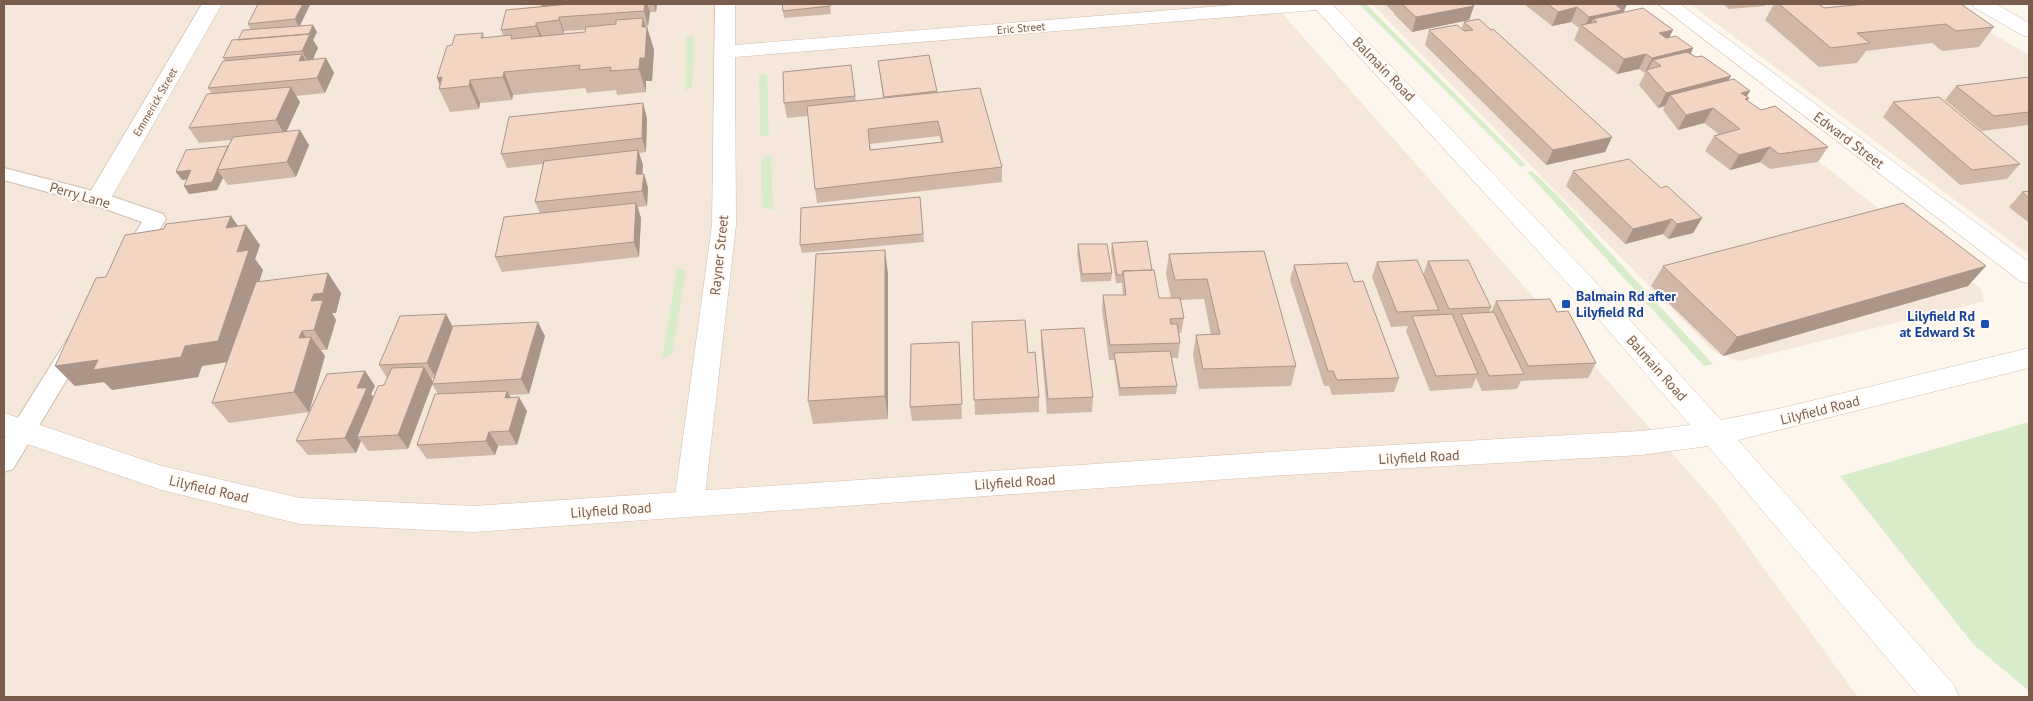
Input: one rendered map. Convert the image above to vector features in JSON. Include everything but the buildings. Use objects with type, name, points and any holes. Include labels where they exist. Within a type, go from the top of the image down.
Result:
[{"type":"street","name":"Emmerick Street","points":[[98,199],[212,4]]},
{"type":"street","name":"Rayner Street","points":[[689,504],[724,225],[725,4]]},
{"type":"street","name":"Eric Street","points":[[726,52],[1316,4]]},
{"type":"street","name":"Balmain Road","points":[[1321,4],[1500,194],[1715,433],[1942,697]]},
{"type":"street","name":"Edward Street","points":[[1668,4],[2029,276]]},
{"type":"street","points":[[1982,4],[2029,31]]},
{"type":"street","name":"Lilyfield Road","points":[[13,427],[162,478],[300,510],[362,515],[474,519],[1276,464],[1519,452],[1641,443],[1715,433],[1782,420],[2029,358]]},
{"type":"lane","name":"Perry Lane","points":[[4,174],[98,199],[155,218],[119,277]]},
{"type":"lane","points":[[4,462],[13,427],[88,327]]},
{"type":"shaded area","points":[[4,4],[1274,4],[1717,504],[1858,697],[4,697]]},
{"type":"shaded area","points":[[1372,4],[1618,4],[1981,289],[1984,301],[1740,361],[1714,352]]},
{"type":"shaded area","points":[[1690,4],[1943,4],[2029,55],[2029,255]]},
{"type":"green space","points":[[1359,4],[1366,4],[1526,165],[1521,167]]},
{"type":"green space","points":[[686,36],[694,37],[692,88],[685,91]]},
{"type":"green space","points":[[767,74],[769,137],[760,135],[759,75]]},
{"type":"green space","points":[[771,155],[773,210],[762,208],[761,161]]},
{"type":"green space","points":[[1532,171],[1557,195],[1713,364],[1704,366],[1527,172]]},
{"type":"green space","points":[[677,269],[686,270],[672,354],[662,358]]},
{"type":"green space","points":[[2029,422],[2029,691],[1974,645],[1840,476]]},
{"type":"place","name":"Balmain Rd after Lilyfield Rd","points":[[1566,304]]},
{"type":"place","name":"Lilyfield Rd at Edward St","points":[[1985,324]]}]
